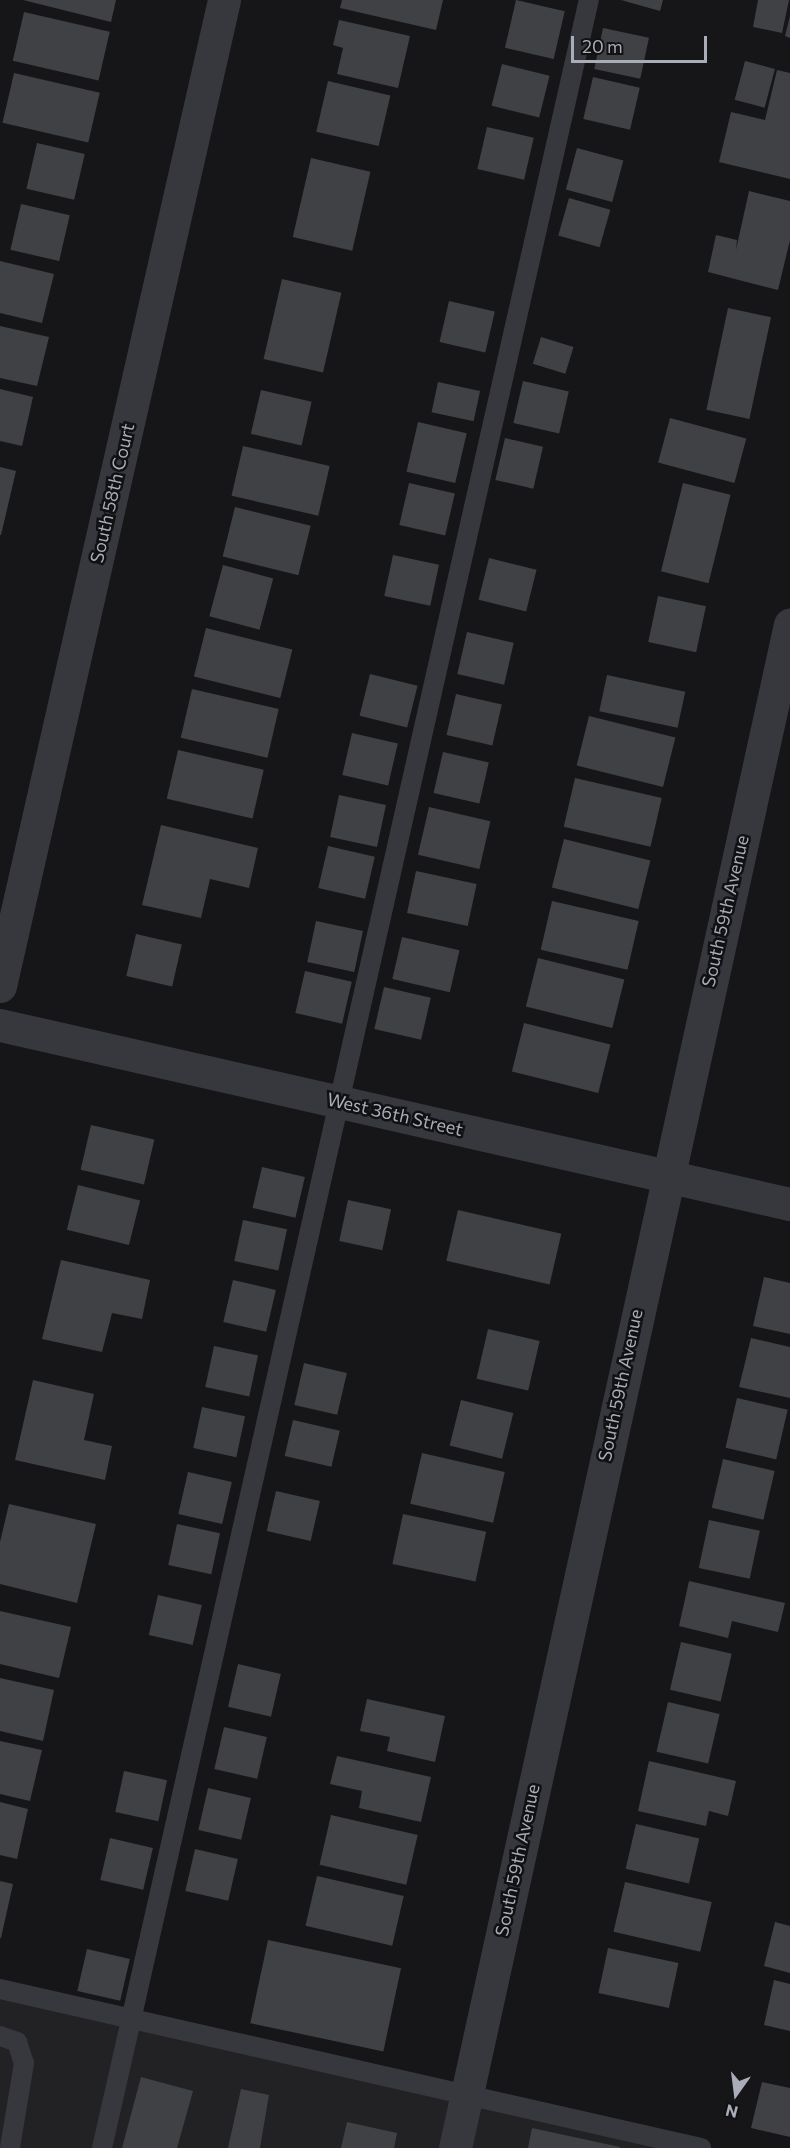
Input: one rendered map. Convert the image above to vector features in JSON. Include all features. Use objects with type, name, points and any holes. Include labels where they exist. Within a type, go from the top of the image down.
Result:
[{"type":"street","name":"South 58th Court","points":[[0,986],[225,0]]},
{"type":"street","name":"South 59th Avenue","points":[[454,2148],[666,1175],[790,624]]},
{"type":"street","name":"West 36th Street","points":[[0,1025],[790,1204]]},
{"type":"lane","points":[[102,2148],[589,0]]},
{"type":"lane","points":[[0,1989],[701,2148]]},
{"type":"lane","points":[[0,2036],[17,2042],[24,2063],[10,2148]]},
{"type":"shaded area","points":[[0,1996],[669,2148],[0,2148]]},
{"type":"building","points":[[23,0],[116,0],[111,22]]},
{"type":"building","points":[[342,0],[443,0],[436,30],[340,8]]},
{"type":"building","points":[[516,0],[565,11],[554,59],[505,48]]},
{"type":"building","points":[[621,0],[663,0],[660,11]]},
{"type":"building","points":[[758,0],[789,0],[782,33],[753,27]]},
{"type":"building","points":[[24,12],[110,32],[98,81],[13,61]]},
{"type":"building","points":[[790,16],[790,38],[785,36]]},
{"type":"building","points":[[339,20],[410,36],[398,88],[337,74],[343,48],[333,45]]},
{"type":"building","points":[[603,28],[649,38],[640,79],[594,69]]},
{"type":"building","points":[[745,61],[775,69],[765,108],[735,100]]},
{"type":"building","points":[[502,64],[550,76],[539,118],[492,106]]},
{"type":"building","points":[[777,70],[790,73],[790,179],[719,162],[731,112],[765,120]]},
{"type":"building","points":[[14,73],[100,93],[88,142],[3,123]]},
{"type":"building","points":[[593,77],[640,88],[630,130],[583,119]]},
{"type":"building","points":[[328,81],[390,95],[379,146],[316,132]]},
{"type":"building","points":[[487,127],[534,138],[524,180],[477,169]]},
{"type":"building","points":[[37,143],[85,154],[74,200],[26,189]]},
{"type":"building","points":[[577,148],[623,160],[612,202],[566,190]]},
{"type":"building","points":[[311,158],[370,172],[352,251],[293,237]]},
{"type":"building","points":[[749,191],[790,201],[790,240],[778,290],[708,272],[716,235],[737,240],[736,250]]},
{"type":"building","points":[[569,198],[610,210],[600,247],[558,235]]},
{"type":"building","points":[[21,204],[70,215],[59,261],[10,250]]},
{"type":"building","points":[[0,261],[54,274],[42,323],[0,313]]},
{"type":"building","points":[[282,279],[341,293],[323,373],[264,359]]},
{"type":"building","points":[[449,301],[495,312],[485,352],[440,342]]},
{"type":"building","points":[[728,308],[771,317],[749,419],[706,410]]},
{"type":"building","points":[[0,326],[49,337],[37,386],[0,378]]},
{"type":"building","points":[[541,337],[574,347],[565,374],[533,364]]},
{"type":"building","points":[[523,381],[569,392],[559,433],[513,423]]},
{"type":"building","points":[[438,382],[480,391],[474,421],[432,412]]},
{"type":"building","points":[[0,389],[33,397],[22,446],[0,441]]},
{"type":"building","points":[[261,390],[312,402],[302,446],[251,434]]},
{"type":"building","points":[[670,418],[746,438],[734,483],[658,462]]},
{"type":"building","points":[[418,422],[467,433],[455,483],[407,472]]},
{"type":"building","points":[[505,438],[543,447],[533,489],[495,480]]},
{"type":"building","points":[[243,446],[330,466],[318,516],[232,496]]},
{"type":"building","points":[[0,467],[16,471],[1,535],[0,535]]},
{"type":"building","points":[[409,483],[455,494],[445,535],[399,525]]},
{"type":"building","points":[[683,483],[731,495],[709,583],[661,571]]},
{"type":"building","points":[[235,507],[311,526],[298,575],[223,556]]},
{"type":"building","points":[[393,555],[439,565],[430,606],[384,596]]},
{"type":"building","points":[[489,558],[537,570],[526,612],[479,600]]},
{"type":"building","points":[[223,565],[273,578],[260,630],[209,616]]},
{"type":"building","points":[[658,596],[706,606],[696,652],[648,642]]},
{"type":"building","points":[[206,628],[292,650],[280,698],[194,677]]},
{"type":"building","points":[[467,632],[514,643],[504,685],[457,674]]},
{"type":"building","points":[[370,674],[418,686],[407,728],[360,716]]},
{"type":"building","points":[[607,675],[685,692],[678,728],[599,711]]},
{"type":"building","points":[[192,689],[279,709],[267,758],[181,738]]},
{"type":"building","points":[[456,694],[502,705],[492,745],[447,735]]},
{"type":"building","points":[[589,716],[675,738],[663,787],[577,765]]},
{"type":"building","points":[[352,733],[398,744],[388,785],[342,775]]},
{"type":"building","points":[[178,750],[264,770],[252,819],[167,799]]},
{"type":"building","points":[[443,752],[489,763],[479,803],[434,793]]},
{"type":"building","points":[[575,778],[662,798],[650,847],[564,827]]},
{"type":"building","points":[[339,795],[386,805],[377,847],[330,837]]},
{"type":"building","points":[[429,807],[490,821],[479,869],[418,855]]},
{"type":"building","points":[[161,825],[258,848],[249,888],[210,879],[201,918],[142,905]]},
{"type":"building","points":[[564,839],[650,861],[638,909],[552,888]]},
{"type":"building","points":[[328,846],[375,857],[365,899],[318,888]]},
{"type":"building","points":[[416,871],[477,884],[468,926],[407,913]]},
{"type":"building","points":[[552,901],[639,921],[627,970],[541,950]]},
{"type":"building","points":[[316,921],[363,931],[354,972],[307,962]]},
{"type":"building","points":[[136,934],[182,945],[172,986],[126,976]]},
{"type":"building","points":[[402,937],[459,950],[450,992],[392,979]]},
{"type":"building","points":[[538,958],[624,980],[612,1028],[526,1007]]},
{"type":"building","points":[[305,971],[352,982],[342,1024],[295,1013]]},
{"type":"building","points":[[384,987],[431,998],[421,1040],[374,1029]]},
{"type":"building","points":[[524,1023],[610,1045],[598,1093],[512,1072]]},
{"type":"building","points":[[91,1125],[154,1140],[144,1184],[81,1170]]},
{"type":"building","points":[[262,1167],[305,1177],[295,1218],[253,1208]]},
{"type":"building","points":[[78,1185],[140,1200],[129,1245],[67,1230]]},
{"type":"building","points":[[348,1200],[391,1209],[382,1250],[339,1241]]},
{"type":"building","points":[[458,1210],[561,1234],[550,1285],[446,1261]]},
{"type":"building","points":[[243,1220],[287,1229],[278,1270],[234,1261]]},
{"type":"building","points":[[61,1260],[150,1280],[142,1319],[112,1313],[102,1352],[42,1339]]},
{"type":"building","points":[[764,1277],[790,1283],[790,1334],[753,1326]]},
{"type":"building","points":[[233,1280],[276,1290],[266,1332],[223,1322]]},
{"type":"building","points":[[488,1329],[540,1341],[528,1391],[477,1379]]},
{"type":"building","points":[[751,1338],[790,1347],[790,1398],[739,1387]]},
{"type":"building","points":[[214,1346],[258,1355],[249,1396],[205,1387]]},
{"type":"building","points":[[304,1363],[347,1373],[337,1415],[294,1405]]},
{"type":"building","points":[[33,1380],[94,1394],[84,1440],[112,1446],[105,1480],[15,1460]]},
{"type":"building","points":[[737,1398],[788,1410],[776,1459],[726,1448]]},
{"type":"building","points":[[461,1400],[513,1413],[502,1459],[450,1446]]},
{"type":"building","points":[[202,1407],[245,1416],[236,1457],[193,1448]]},
{"type":"building","points":[[293,1420],[340,1431],[331,1467],[285,1456]]},
{"type":"building","points":[[422,1453],[505,1472],[493,1523],[410,1504]]},
{"type":"building","points":[[723,1459],[775,1471],[763,1520],[712,1508]]},
{"type":"building","points":[[188,1472],[232,1482],[222,1524],[178,1514]]},
{"type":"building","points":[[276,1491],[320,1501],[311,1541],[267,1531]]},
{"type":"building","points":[[9,1504],[96,1524],[77,1603],[0,1584],[0,1542]]},
{"type":"building","points":[[403,1514],[486,1532],[476,1582],[392,1564]]},
{"type":"building","points":[[709,1520],[760,1531],[750,1579],[699,1568]]},
{"type":"building","points":[[177,1524],[220,1533],[211,1574],[168,1565]]},
{"type":"building","points":[[689,1581],[785,1603],[778,1632],[732,1621],[728,1638],[679,1626]]},
{"type":"building","points":[[158,1595],[202,1605],[193,1645],[149,1635]]},
{"type":"building","points":[[0,1611],[71,1627],[59,1678],[0,1664]]},
{"type":"building","points":[[681,1642],[732,1654],[721,1701],[670,1690]]},
{"type":"building","points":[[238,1664],[281,1674],[271,1717],[228,1707]]},
{"type":"building","points":[[0,1678],[54,1690],[43,1741],[0,1731]]},
{"type":"building","points":[[367,1699],[445,1716],[435,1762],[387,1751],[390,1737],[360,1731]]},
{"type":"building","points":[[668,1702],[720,1714],[708,1764],[657,1752]]},
{"type":"building","points":[[224,1727],[267,1737],[257,1779],[214,1769]]},
{"type":"building","points":[[0,1741],[42,1750],[30,1801],[0,1794]]},
{"type":"building","points":[[337,1756],[431,1777],[421,1822],[359,1808],[362,1791],[330,1784]]},
{"type":"building","points":[[649,1761],[736,1781],[728,1816],[709,1811],[706,1826],[638,1811]]},
{"type":"building","points":[[124,1771],[167,1780],[158,1821],[115,1812]]},
{"type":"building","points":[[208,1788],[251,1798],[241,1840],[198,1830]]},
{"type":"building","points":[[0,1802],[28,1809],[17,1859],[0,1855]]},
{"type":"building","points":[[331,1815],[418,1835],[406,1885],[320,1865]]},
{"type":"building","points":[[636,1824],[699,1839],[689,1883],[626,1869]]},
{"type":"building","points":[[110,1838],[153,1848],[143,1890],[100,1880]]},
{"type":"building","points":[[195,1849],[238,1859],[228,1901],[185,1891]]},
{"type":"building","points":[[317,1876],[404,1896],[392,1946],[306,1926]]},
{"type":"building","points":[[0,1881],[13,1884],[1,1938],[0,1938]]},
{"type":"building","points":[[625,1882],[712,1902],[700,1952],[614,1932]]},
{"type":"building","points":[[775,1922],[790,1926],[790,1973],[764,1966]]},
{"type":"building","points":[[268,1940],[401,1968],[383,2051],[250,2023]]},
{"type":"building","points":[[608,1948],[678,1963],[669,2008],[598,1993]]},
{"type":"building","points":[[87,1949],[130,1959],[120,2001],[77,1991]]},
{"type":"building","points":[[774,1980],[790,1984],[790,2031],[764,2025]]},
{"type":"building","points":[[141,2077],[193,2091],[177,2148],[122,2148]]},
{"type":"building","points":[[762,2082],[790,2088],[790,2137],[751,2128]]},
{"type":"building","points":[[241,2089],[269,2095],[260,2148],[228,2148]]},
{"type":"building","points":[[347,2122],[397,2133],[394,2148],[341,2148]]},
{"type":"building","points":[[532,2128],[620,2147],[620,2148],[528,2148]]}]
